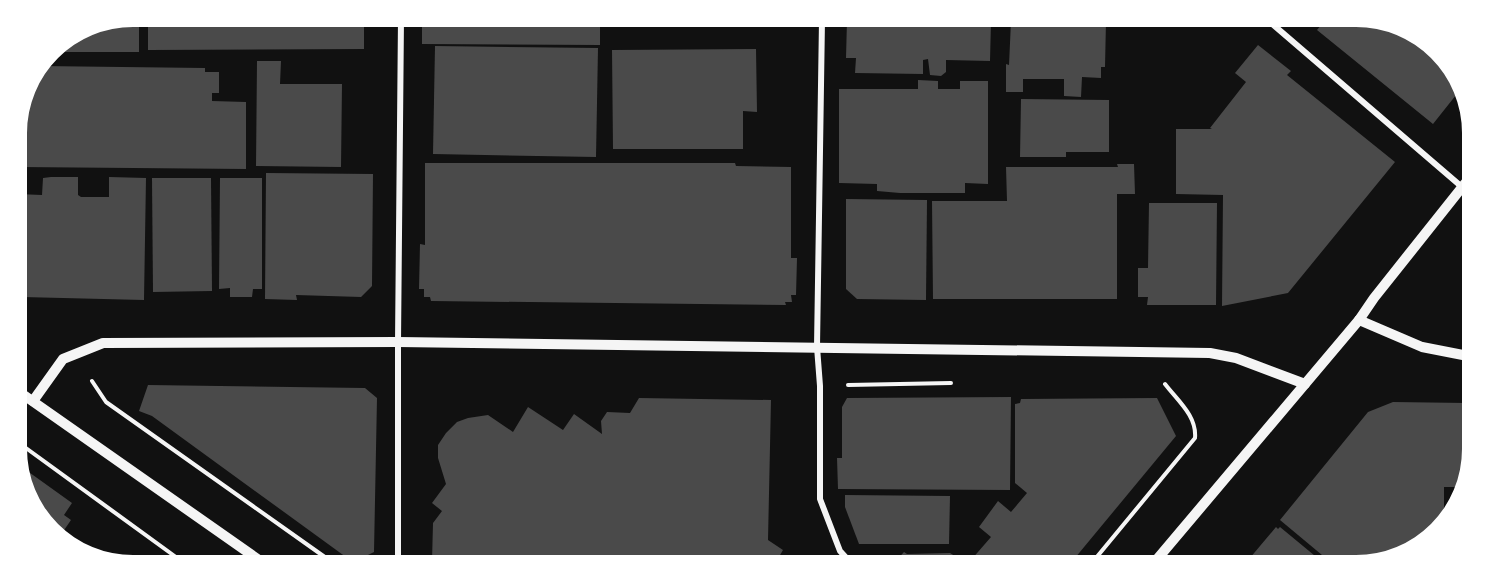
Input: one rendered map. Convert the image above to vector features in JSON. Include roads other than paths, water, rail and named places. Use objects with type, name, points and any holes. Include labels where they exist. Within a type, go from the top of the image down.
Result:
[{"type":"street","points":[[398,555],[400,27]]},
{"type":"street","points":[[822,27],[817,347],[820,386],[820,499],[840,551],[844,555]]},
{"type":"street","points":[[1161,555],[1359,320],[1462,187],[1276,27]]},
{"type":"street","points":[[1359,320],[1422,347],[1462,355]]},
{"type":"street","points":[[33,401],[63,359],[103,343],[398,342],[1210,353],[1236,358],[1305,384]]},
{"type":"street","points":[[27,397],[252,555]]}]
